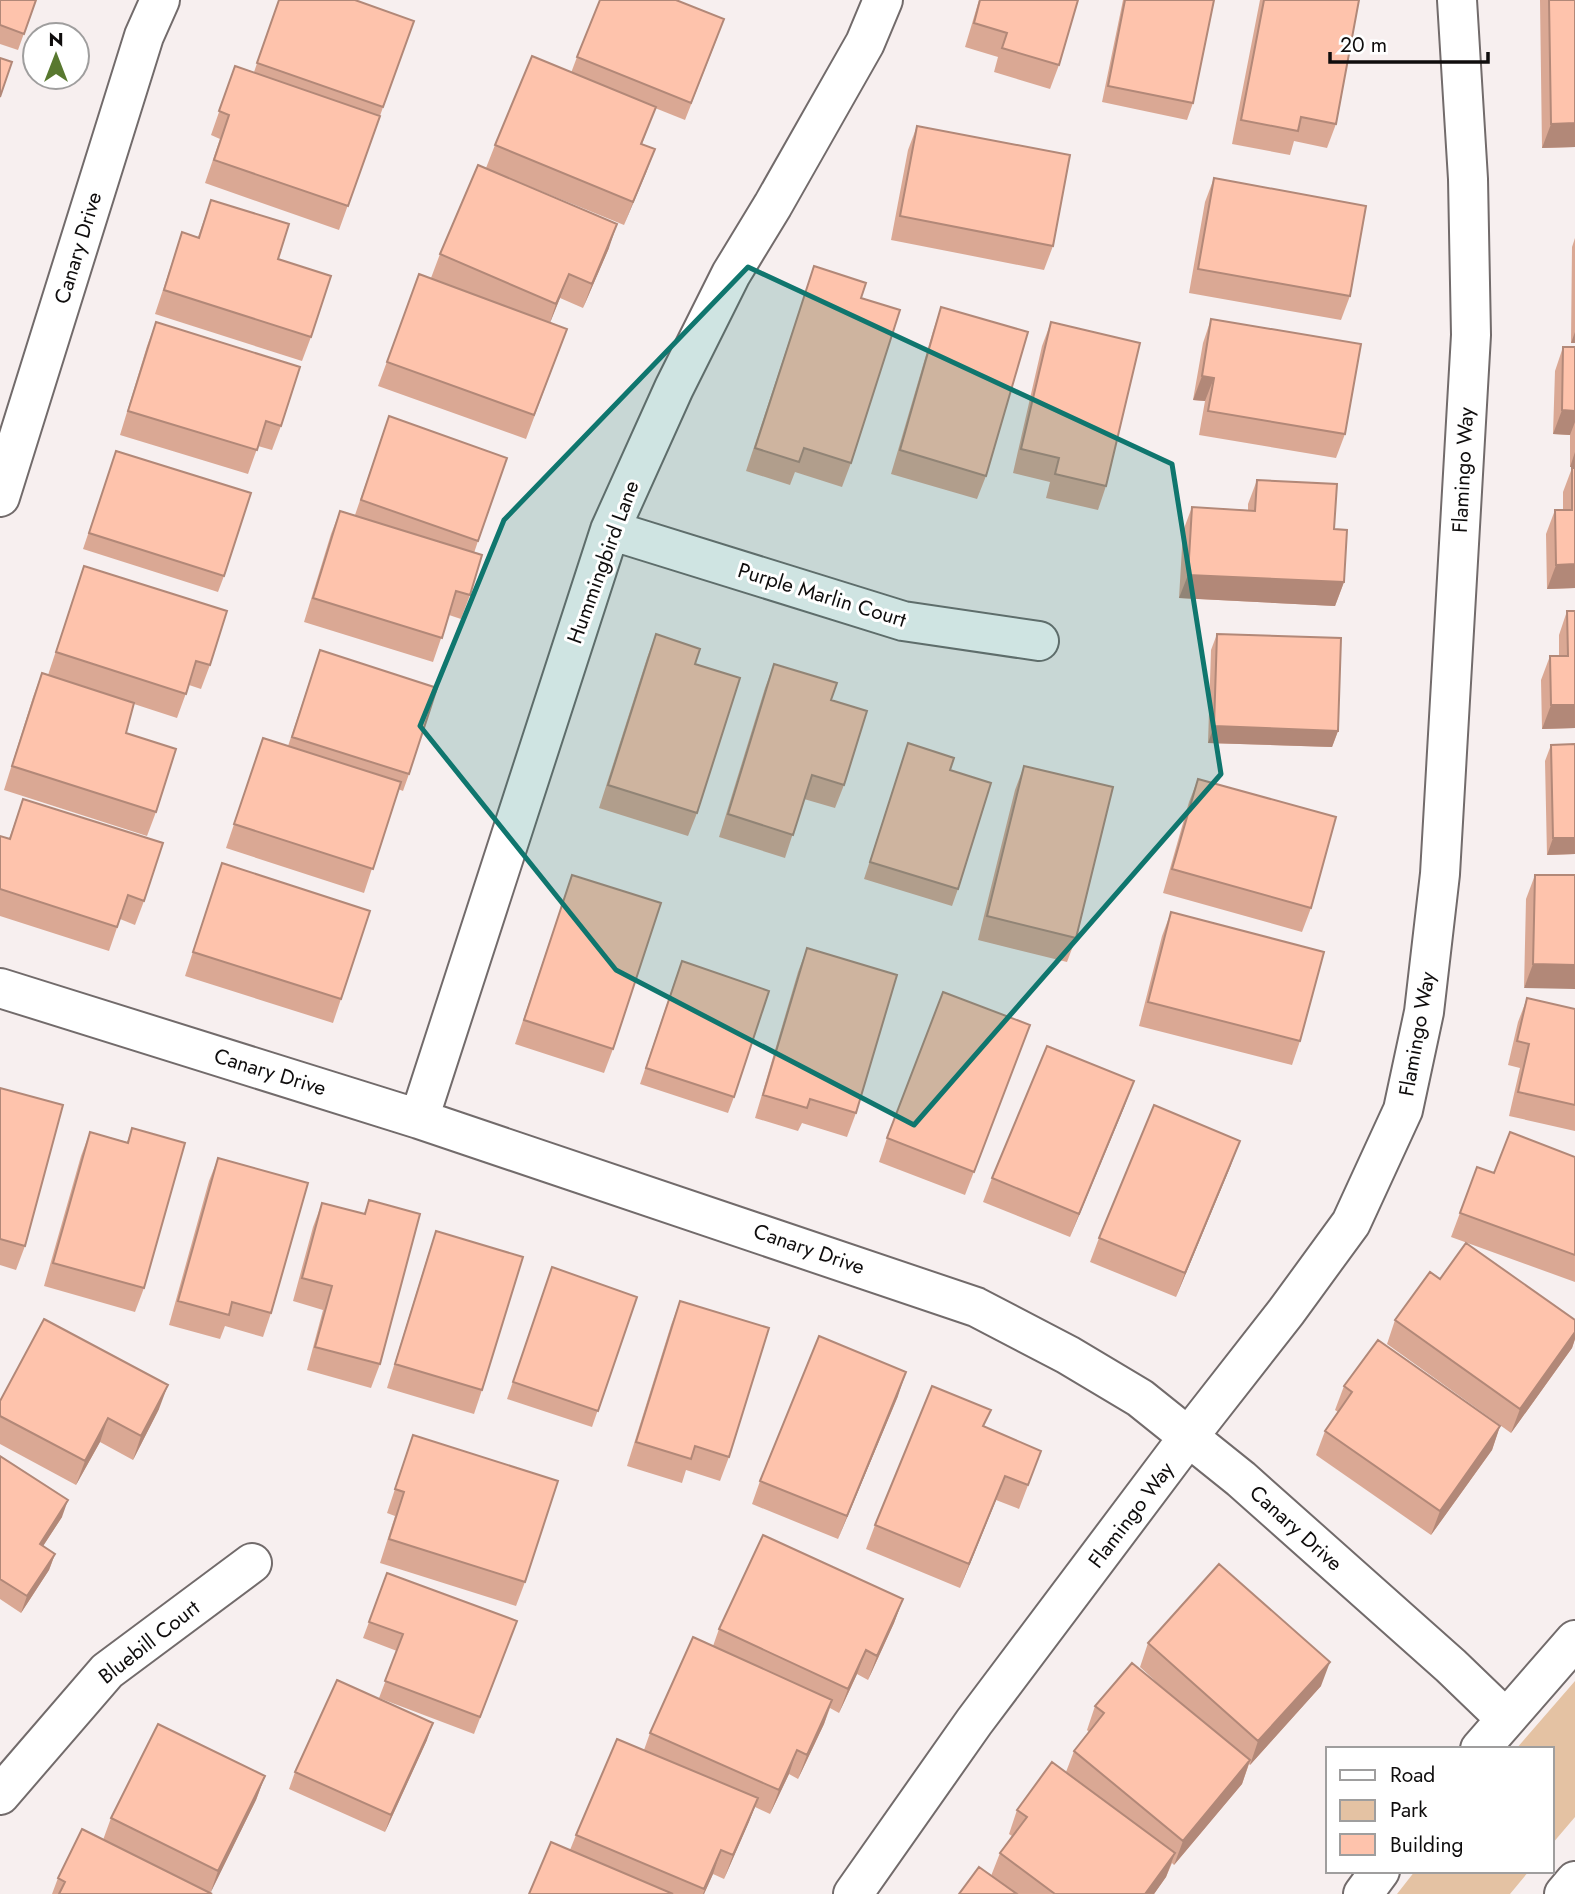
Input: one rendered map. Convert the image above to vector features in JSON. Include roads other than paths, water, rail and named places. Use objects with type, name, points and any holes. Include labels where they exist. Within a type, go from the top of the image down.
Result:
[{"type":"street","name":"Canary Drive","points":[[0,497],[144,36],[160,0]]},
{"type":"street","name":"Hummingbird Lane","points":[[419,1119],[610,530],[674,388],[731,274],[865,43],[883,0]]},
{"type":"street","name":"Flamingo Way","points":[[853,1894],[974,1722],[1189,1436],[1279,1322],[1351,1223],[1403,1110],[1424,1012],[1440,874],[1471,335],[1468,179],[1457,0]]},
{"type":"street","name":"Purple Marlin Court","points":[[610,530],[902,621],[1039,641]]},
{"type":"street","name":"Canary Drive","points":[[0,988],[419,1119],[976,1307],[1068,1355],[1140,1398],[1189,1436],[1441,1657],[1505,1718]]},
{"type":"street","name":"Bluebill Court","points":[[0,1795],[107,1671],[253,1563]]},
{"type":"street","points":[[1482,1747],[1575,1640]]},
{"type":"street","points":[[1363,1894],[1379,1873]]},
{"type":"street","points":[[1564,1894],[1575,1881]]}]
